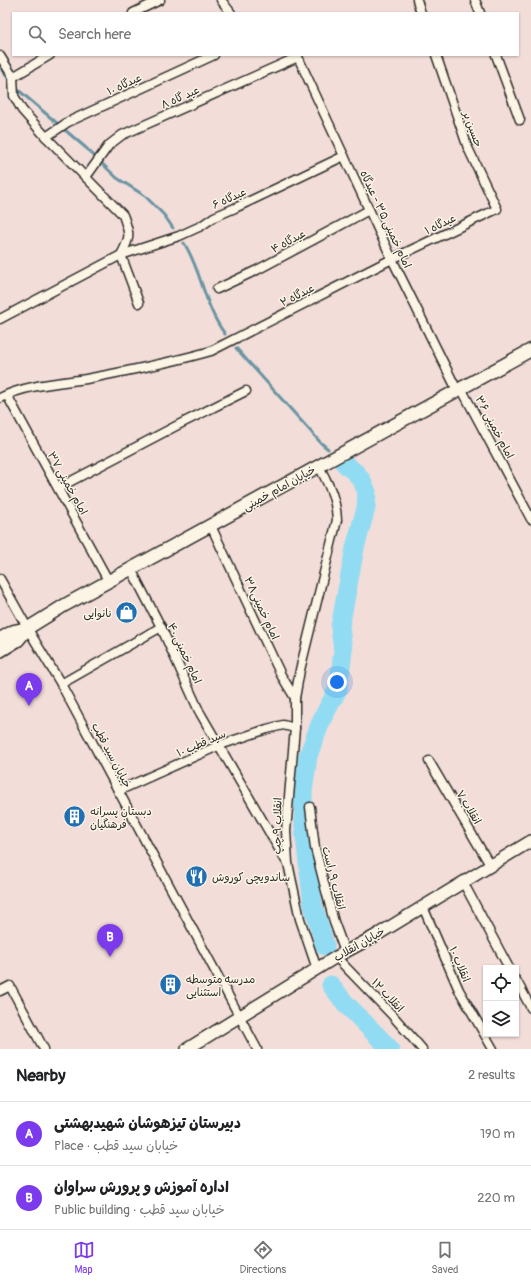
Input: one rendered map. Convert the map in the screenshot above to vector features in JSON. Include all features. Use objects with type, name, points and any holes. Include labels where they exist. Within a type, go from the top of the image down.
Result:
[{"type":"main road","name":"خیابان امام خمینی","points":[[0,639],[14,631],[28,628],[131,569],[531,350]]},
{"type":"main road","name":"خیابان امام خمینی","points":[[0,651],[18,640],[28,628]]},
{"type":"street","points":[[135,12],[160,0]]},
{"type":"street","points":[[221,0],[230,12]]},
{"type":"street","points":[[416,0],[421,12]]},
{"type":"street","points":[[475,0],[480,12]]},
{"type":"street","points":[[0,56],[13,77],[14,96],[22,110],[46,137],[123,215],[129,232],[129,241],[122,255],[139,302]]},
{"type":"street","points":[[13,77],[48,56]]},
{"type":"street","name":"عیدگاه ۱۰","points":[[46,137],[68,122],[212,56]]},
{"type":"street","name":"امام خمینی ۳۵ - عیدگاه","points":[[297,56],[392,259],[459,389]]},
{"type":"street","name":"عید گاه ۸","points":[[86,177],[109,145],[122,135],[297,56]]},
{"type":"street","name":"حسین بر","points":[[436,56],[468,148],[497,209]]},
{"type":"street","points":[[496,56],[520,120]]},
{"type":"street","name":"عیدگاه ۶","points":[[0,319],[122,255],[179,236],[201,226],[214,217],[344,156]]},
{"type":"street","name":"عیدگاه ۱","points":[[392,259],[497,209]]},
{"type":"street","name":"عیدگاه ۴","points":[[217,289],[257,270],[369,210]]},
{"type":"street","name":"عیدگاه ۲","points":[[4,396],[32,388],[184,359],[211,351],[392,259]]},
{"type":"street","name":"امام خمینی ۳۶","points":[[459,389],[531,519]]},
{"type":"street","points":[[58,488],[246,391]]},
{"type":"street","name":"امام خمینی ۳۷","points":[[4,396],[58,488],[109,582]]},
{"type":"street","name":"انقلاب ۹ چپ","points":[[317,969],[300,919],[288,863],[286,831],[295,698],[300,670],[337,520],[334,496],[319,466]]},
{"type":"street","name":"امام خمینی۳۸","points":[[211,526],[280,675],[295,698]]},
{"type":"street","name":"امام خمینی ۴۰","points":[[131,569],[161,627],[199,711],[288,863]]},
{"type":"street","name":"خیابان سید قطب","points":[[0,579],[61,684],[257,1049]]},
{"type":"street","points":[[61,684],[161,627]]},
{"type":"street","name":"سید قطب ۱۰","points":[[118,792],[220,746],[267,729],[283,725],[294,728]]},
{"type":"street","name":"انقلاب ۷","points":[[429,761],[490,865]]},
{"type":"street","name":"انقلاب ۹ راست","points":[[310,807],[316,855],[334,922],[340,955]]},
{"type":"street","name":"خیابان انقلاب","points":[[187,1049],[531,840]]},
{"type":"street","points":[[463,882],[507,965]]},
{"type":"street","name":"انقلاب ۱۰","points":[[423,906],[459,990],[493,1049]]},
{"type":"street","name":"انقلاب ۱۲","points":[[340,955],[422,1049]]},
{"type":"street","points":[[0,991],[10,986],[44,1049]]},
{"type":"street","points":[[519,986],[531,1008]]},
{"type":"waterway","points":[[0,67],[12,84]]},
{"type":"waterway","points":[[16,88],[86,148],[117,178],[145,196],[164,215],[173,228]]},
{"type":"waterway","points":[[184,243],[195,265],[212,312],[225,334]]},
{"type":"waterway","points":[[236,348],[328,449]]},
{"type":"waterway","points":[[325,946],[313,905],[304,829],[303,792],[308,756],[322,719],[338,689],[343,651],[340,627],[355,548],[366,508],[367,492],[362,481],[356,473],[344,463]]},
{"type":"waterway","points":[[331,985],[345,1003],[390,1049]]},
{"type":"place","name":"نانوایی","points":[[127,613]]},
{"type":"place","name":"دبیرستان تیزهوشان شهیدبهشتی","points":[[29,706]]},
{"type":"place","name":"دبستان پسرانه فرهنگیان","points":[[74,817]]},
{"type":"place","name":"ساندویچی کوروش","points":[[197,877]]},
{"type":"place","name":"اداره آموزش و پرورش سراوان","points":[[110,957]]},
{"type":"place","name":"مدرسه متوسطه استثنایی","points":[[171,985]]}]
